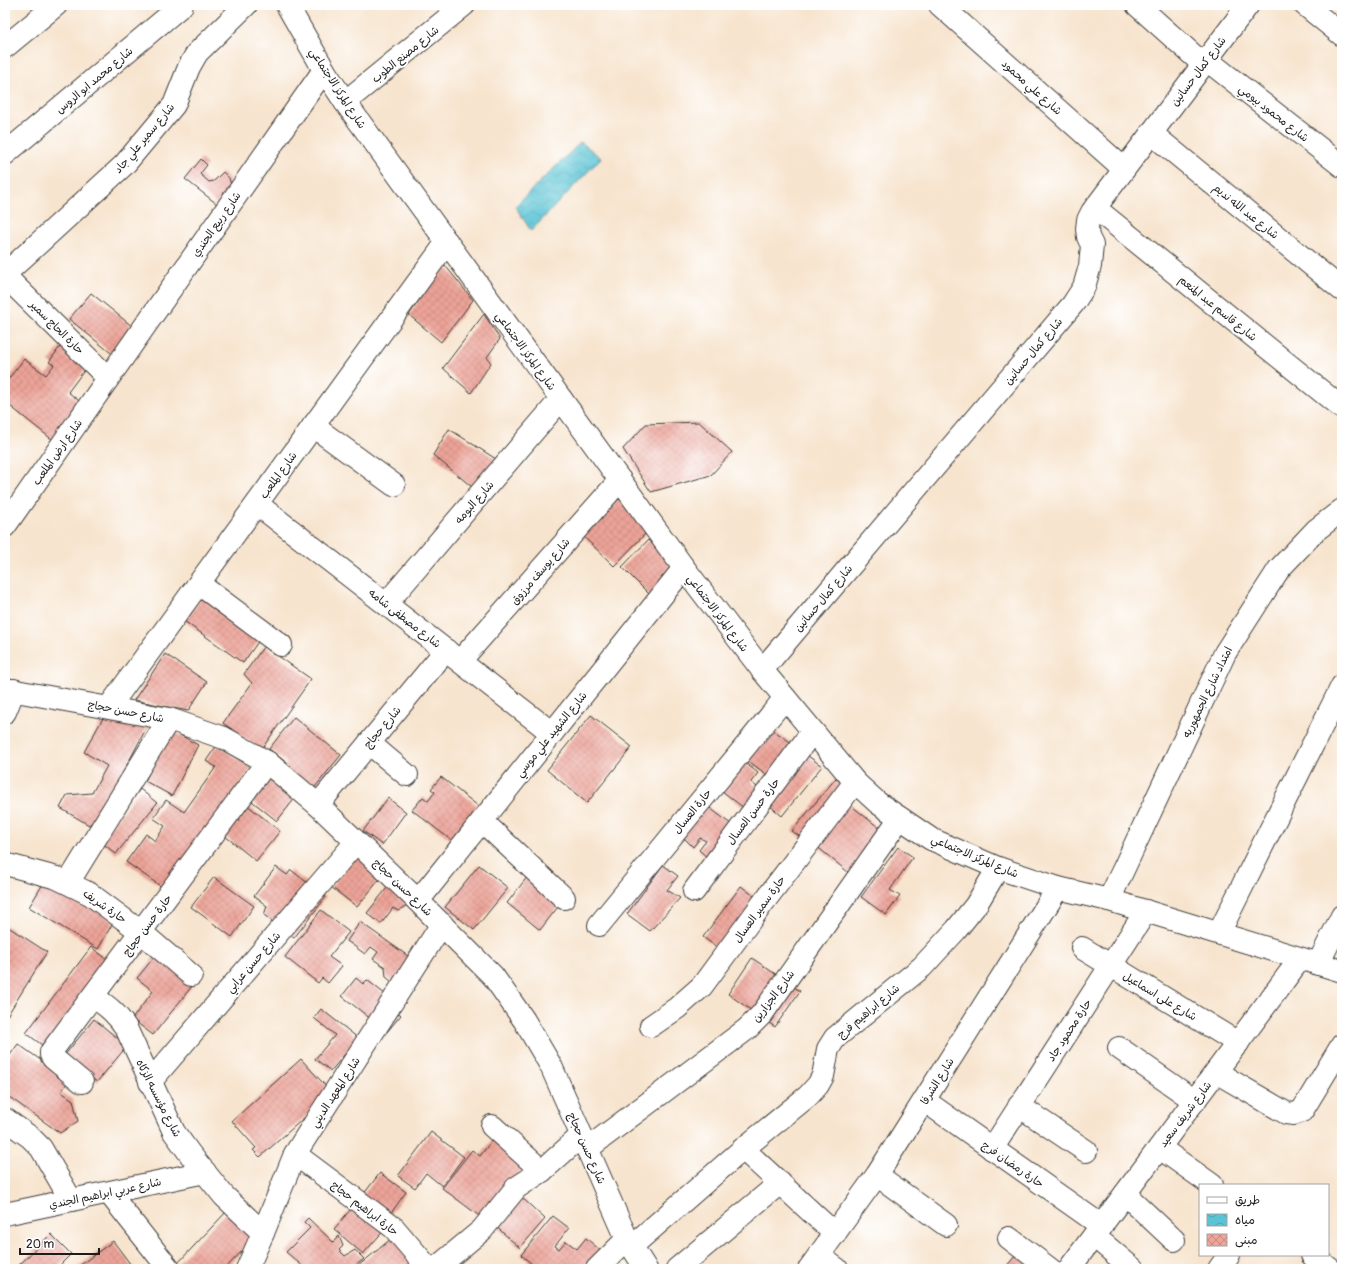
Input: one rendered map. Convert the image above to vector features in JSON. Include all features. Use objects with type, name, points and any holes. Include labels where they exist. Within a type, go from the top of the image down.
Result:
[{"type":"street","points":[[5,47],[56,5]]},
{"type":"street","name":"شارع محمد ابو الروس","points":[[5,154],[182,5]]},
{"type":"street","name":"شارع سمير علي جاد","points":[[5,275],[124,165],[174,105],[189,67],[197,53],[246,5]]},
{"type":"street","name":"شارع المركز الاجتماعي","points":[[287,5],[324,70],[345,102],[684,568],[762,670],[855,782],[878,803],[931,839],[998,868],[1058,888],[1109,900],[1342,971]]},
{"type":"street","name":"شارع مصنع الطوب","points":[[345,102],[464,5]]},
{"type":"street","name":"شارع علي محمود","points":[[940,5],[1124,169]]},
{"type":"street","name":"شارع محمود بيومي","points":[[1137,5],[1205,62],[1342,166]]},
{"type":"street","name":"شارع كمال حسانين","points":[[762,670],[1073,304],[1084,287],[1090,266],[1092,245],[1088,237],[1087,229],[1088,220],[1095,208],[1248,5]]},
{"type":"street","points":[[1305,5],[1342,35]]},
{"type":"street","name":"شارع ربيع الجندي","points":[[108,378],[324,70]]},
{"type":"street","name":"شارع عبد الله نديم","points":[[1151,133],[1342,290]]},
{"type":"street","name":"شارع قاسم عبد المنعم","points":[[1095,208],[1342,408]]},
{"type":"street","name":"شارع الملعب","points":[[109,708],[447,242]]},
{"type":"street","name":"حارة الحاج سمير","points":[[5,275],[108,378]]},
{"type":"street","name":"شارع ارض الملعب","points":[[5,526],[11,503],[108,378]]},
{"type":"street","name":"شارع البومه","points":[[386,604],[561,399]]},
{"type":"street","points":[[313,426],[394,485]]},
{"type":"street","name":"شارع يوسف مرزوق","points":[[453,656],[620,480]]},
{"type":"street","name":"شارع مصطفى شامه","points":[[256,504],[552,733]]},
{"type":"street","name":"امتداد شارع الجمهوريه","points":[[1109,900],[1225,653],[1279,569],[1316,530],[1342,510]]},
{"type":"street","name":"شارع الشهيد علي موسي","points":[[418,901],[684,568]]},
{"type":"street","points":[[199,584],[281,645]]},
{"type":"street","name":"شارع حجاج","points":[[318,805],[369,743],[453,656]]},
{"type":"street","points":[[1219,934],[1342,686]]},
{"type":"street","points":[[5,712],[10,690]]},
{"type":"street","name":"شارع حسن حجاج","points":[[10,690],[169,719],[224,738],[267,762],[318,805],[442,924],[493,976],[524,1020],[551,1066],[629,1243],[646,1269]]},
{"type":"street","name":"حارة العسال","points":[[599,925],[785,698]]},
{"type":"street","points":[[68,883],[169,719]]},
{"type":"street","name":"حارة حسن العسال","points":[[694,891],[812,732]]},
{"type":"street","points":[[369,743],[407,775]]},
{"type":"street","name":"حارة حسن حجاج","points":[[82,1082],[53,1058],[51,1056],[51,1052],[267,762]]},
{"type":"street","name":"حارة سمير العسال","points":[[651,1026],[677,1008],[702,986],[763,902],[855,782]]},
{"type":"street","name":"شارع الجزارين","points":[[435,1269],[482,1230],[516,1188],[747,1029],[762,1014],[900,818]]},
{"type":"street","points":[[482,821],[564,898]]},
{"type":"street","name":"شارع حسن عرابي","points":[[150,1082],[356,842]]},
{"type":"street","name":"حارة شريف","points":[[5,864],[57,878],[90,894],[141,932],[191,975]]},
{"type":"street","name":"شارع ابراهيم فرج","points":[[597,1269],[808,1096],[818,1085],[823,1076],[828,1049],[835,1038],[922,967],[956,930],[976,905],[998,868]]},
{"type":"street","name":"شارع الشرفا","points":[[814,1262],[877,1175],[1058,888]]},
{"type":"street","name":"حارة محمود جاد","points":[[992,1149],[1146,911]]},
{"type":"street","name":"شارع شريف سعيد","points":[[1069,1269],[1238,1043],[1309,961],[1342,916]]},
{"type":"street","name":"شارع المعهد الديني","points":[[247,1269],[264,1232],[295,1154],[442,924]]},
{"type":"street","name":"شارع على اسماعيل","points":[[1082,948],[1238,1043]]},
{"type":"street","name":"شارع مؤسسه الزكاه","points":[[93,997],[106,1005],[118,1016],[126,1028],[174,1132],[224,1196],[264,1232]]},
{"type":"street","points":[[1216,1072],[1286,1113],[1294,1114],[1302,1111],[1342,1045]]},
{"type":"street","points":[[1119,1048],[1195,1101]]},
{"type":"street","name":"حارة رمضان فرج","points":[[925,1101],[992,1149],[1098,1231],[1134,1269]]},
{"type":"street","points":[[1019,1106],[1086,1151]]},
{"type":"street","points":[[5,1119],[30,1136],[41,1148],[71,1200]]},
{"type":"street","points":[[499,1125],[542,1171]]},
{"type":"street","points":[[1160,1148],[1211,1184]]},
{"type":"street","points":[[743,1149],[835,1234]]},
{"type":"street","name":"حارة ابراهيم حجاج","points":[[295,1154],[394,1228],[429,1269]]},
{"type":"street","name":"شارع عربي ابراهيم الجندي","points":[[5,1214],[205,1172]]},
{"type":"street","points":[[877,1175],[946,1225]]},
{"type":"street","points":[[677,1269],[780,1183]]},
{"type":"street","points":[[109,1193],[169,1269]]},
{"type":"street","points":[[1125,1194],[1174,1240]]},
{"type":"street","points":[[1009,1238],[1050,1269]]},
{"type":"street","points":[[1219,1269],[1228,1256]]},
{"type":"street","points":[[1313,1256],[1330,1269]]},
{"type":"street","points":[[814,1262],[837,1269]]},
{"type":"water","points":[[581,142],[601,158],[531,231],[515,206]]},
{"type":"building","points":[[201,159],[207,165],[200,174],[209,182],[214,181],[223,172],[229,178],[231,185],[217,204],[185,179]]},
{"type":"building","points":[[444,264],[473,300],[441,342],[409,315]]},
{"type":"building","points":[[91,293],[138,331],[116,357],[69,319]]},
{"type":"building","points":[[484,314],[500,339],[487,357],[491,363],[471,393],[443,368]]},
{"type":"building","points":[[62,344],[89,364],[68,392],[83,404],[54,441],[5,402],[5,383],[24,359],[46,375],[54,365],[49,362]]},
{"type":"building","points":[[699,422],[732,452],[711,475],[651,492],[623,449],[646,424]]},
{"type":"building","points":[[449,429],[496,459],[477,491],[433,455]]},
{"type":"building","points":[[619,499],[650,529],[614,566],[583,536]]},
{"type":"building","points":[[648,540],[677,570],[651,596],[622,567]]},
{"type":"building","points":[[204,595],[262,636],[243,663],[184,621]]},
{"type":"building","points":[[264,646],[311,679],[261,750],[223,723],[252,683],[244,674]]},
{"type":"building","points":[[165,654],[207,682],[188,711],[134,700]]},
{"type":"building","points":[[591,715],[632,747],[587,803],[547,770]]},
{"type":"building","points":[[294,717],[341,755],[311,792],[282,769],[287,763],[269,749]]},
{"type":"building","points":[[103,718],[148,725],[101,814],[89,825],[60,808],[67,795],[92,793],[107,766],[84,752]]},
{"type":"building","points":[[766,725],[793,744],[770,777],[743,757]]},
{"type":"building","points":[[171,730],[198,745],[172,796],[145,781]]},
{"type":"building","points":[[217,745],[252,768],[166,890],[126,862],[146,834],[155,841],[165,826],[153,818],[166,800],[184,812],[216,767],[206,761]]},
{"type":"building","points":[[808,756],[822,766],[782,816],[769,805]]},
{"type":"building","points":[[744,762],[758,773],[751,782],[757,787],[749,812],[722,791]]},
{"type":"building","points":[[267,774],[296,797],[277,821],[248,798]]},
{"type":"building","points":[[441,777],[487,813],[460,847],[412,810],[423,797],[428,801],[435,792],[431,789]]},
{"type":"building","points":[[836,778],[849,789],[806,841],[792,831]]},
{"type":"building","points":[[140,789],[157,803],[116,854],[100,841]]},
{"type":"building","points":[[388,798],[406,812],[382,845],[363,831]]},
{"type":"building","points":[[242,801],[280,831],[256,861],[219,831]]},
{"type":"building","points":[[848,803],[888,835],[854,877],[815,845]]},
{"type":"building","points":[[706,805],[736,828],[710,860],[699,850],[706,841],[700,838],[693,847],[682,836]]},
{"type":"building","points":[[898,847],[913,857],[890,890],[900,896],[886,915],[861,897]]},
{"type":"building","points":[[357,854],[383,875],[357,907],[331,887]]},
{"type":"building","points":[[479,865],[508,888],[474,930],[445,907]]},
{"type":"building","points":[[663,865],[678,876],[667,890],[680,898],[650,931],[627,914]]},
{"type":"building","points":[[276,867],[287,875],[291,870],[326,897],[294,938],[264,915],[267,906],[254,896]]},
{"type":"building","points":[[528,876],[561,903],[540,930],[507,903]]},
{"type":"building","points":[[214,877],[254,906],[232,937],[191,907]]},
{"type":"building","points":[[46,879],[114,921],[98,949],[29,907]]},
{"type":"building","points":[[391,883],[407,905],[398,911],[393,908],[381,924],[367,913]]},
{"type":"building","points":[[741,886],[763,903],[726,954],[703,937]]},
{"type":"building","points":[[321,910],[349,932],[329,957],[342,966],[328,983],[322,978],[318,983],[285,957]]},
{"type":"building","points":[[360,922],[415,961],[397,986],[386,977],[385,967],[373,959],[378,952],[371,947],[365,954],[347,941]]},
{"type":"building","points":[[5,925],[47,952],[5,1019]]},
{"type":"building","points":[[91,947],[111,962],[46,1048],[26,1033]]},
{"type":"building","points":[[156,955],[193,985],[153,1035],[132,1019],[153,991],[137,978]]},
{"type":"building","points":[[752,958],[800,991],[775,1027],[728,994]]},
{"type":"building","points":[[356,978],[363,984],[367,980],[390,998],[386,1002],[401,1015],[387,1032],[342,996]]},
{"type":"building","points":[[321,1009],[358,1038],[331,1071],[315,1059],[335,1035],[314,1018]]},
{"type":"building","points":[[94,1019],[127,1046],[97,1082],[64,1056]]},
{"type":"building","points":[[18,1044],[69,1080],[61,1092],[73,1100],[78,1121],[60,1133],[5,1094],[5,1062]]},
{"type":"building","points":[[301,1059],[332,1093],[260,1157],[253,1150],[256,1148],[232,1121]]},
{"type":"building","points":[[431,1132],[464,1157],[442,1186],[426,1173],[415,1188],[398,1176]]},
{"type":"building","points":[[495,1136],[530,1163],[486,1221],[442,1188],[472,1150],[480,1156]]},
{"type":"building","points":[[380,1173],[406,1192],[386,1220],[359,1200]]},
{"type":"building","points":[[517,1193],[545,1219],[520,1248],[491,1222]]},
{"type":"building","points":[[357,1202],[386,1228],[363,1254],[334,1229]]},
{"type":"building","points":[[229,1209],[257,1235],[225,1269],[180,1269],[176,1265]]},
{"type":"building","points":[[553,1216],[569,1228],[555,1246],[559,1249],[566,1241],[577,1249],[586,1238],[602,1252],[588,1269],[538,1269],[521,1255]]},
{"type":"building","points":[[308,1218],[333,1242],[339,1236],[343,1246],[339,1250],[345,1256],[355,1250],[364,1259],[351,1269],[306,1269],[286,1252],[310,1228],[304,1222]]},
{"type":"building","points":[[51,1234],[71,1254],[56,1269],[15,1269]]},
{"type":"building","points":[[397,1234],[416,1269],[360,1269],[358,1266]]},
{"type":"building","points":[[113,1241],[134,1269],[75,1269]]},
{"type":"building","points":[[1017,1254],[1044,1269],[1004,1269]]}]
